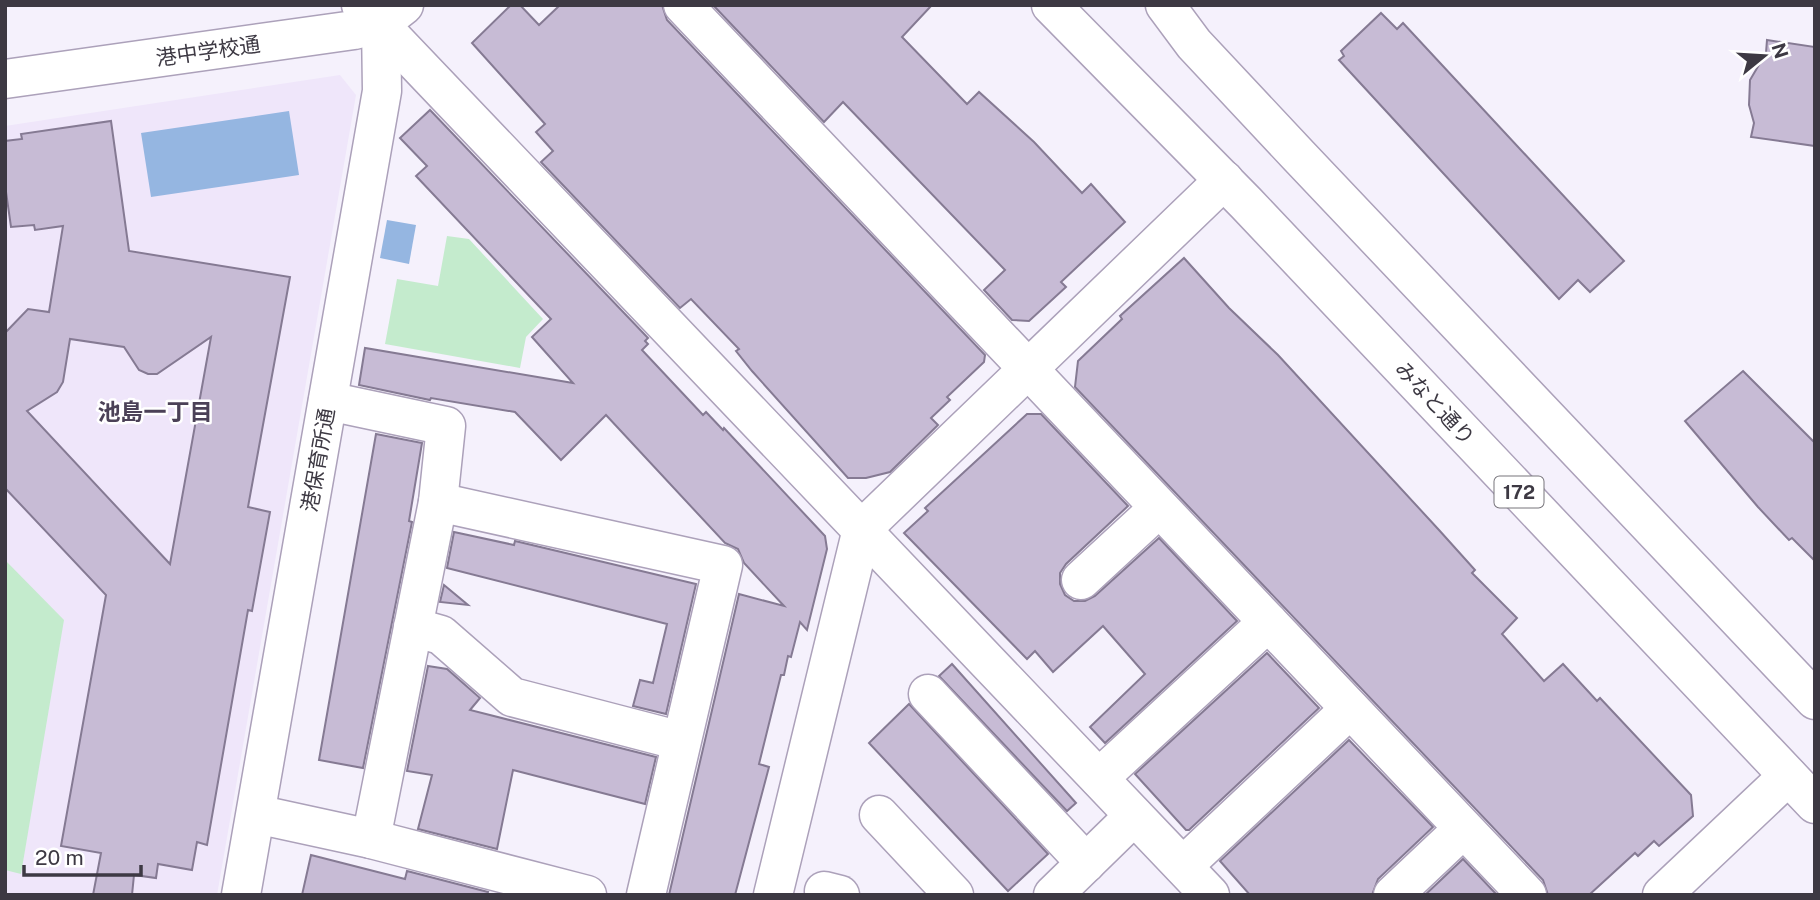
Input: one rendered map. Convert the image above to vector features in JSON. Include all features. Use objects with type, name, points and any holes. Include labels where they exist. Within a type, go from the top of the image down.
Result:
[{"type":"main road","points":[[683,5],[1527,895]]},
{"type":"main road","name":"みなと通り","points":[[1051,5],[1224,180],[1815,804]]},
{"type":"main road","points":[[1165,5],[1194,44],[1815,700]]},
{"type":"main road","points":[[382,11],[862,529],[1210,895]]},
{"type":"main road","name":"港中学校通","points":[[5,79],[342,32],[382,11]]},
{"type":"main road","name":"港保育所通","points":[[242,895],[382,91],[382,11]]},
{"type":"main road","points":[[773,895],[862,529],[1224,180]]},
{"type":"main road","points":[[328,401],[446,426],[438,502],[371,839]]},
{"type":"main road","points":[[438,502],[723,565],[646,895]]},
{"type":"main road","points":[[1081,580],[1159,508]]},
{"type":"main road","points":[[1099,778],[1268,622]]},
{"type":"main road","points":[[413,627],[441,635],[512,697],[681,741]]},
{"type":"main road","points":[[928,694],[1086,863]]},
{"type":"main road","points":[[1183,866],[1350,709]]},
{"type":"main road","points":[[1662,895],[1788,776]]},
{"type":"main road","points":[[257,814],[371,839],[587,895]]},
{"type":"main road","points":[[879,816],[954,895]]},
{"type":"main road","points":[[1053,895],[1134,816]]},
{"type":"main road","points":[[1393,895],[1463,830]]},
{"type":"shaded area","points":[[340,75],[356,95],[217,895],[5,895],[5,126]]},
{"type":"green space","points":[[447,236],[469,239],[543,319],[526,337],[520,368],[385,344],[397,279],[438,286]]},
{"type":"green space","points":[[5,560],[64,620],[21,874],[5,870]]},
{"type":"water","points":[[289,111],[299,175],[151,197],[141,133]]},
{"type":"water","points":[[387,220],[416,225],[409,264],[380,258]]},
{"type":"building","points":[[511,5],[520,5],[539,25],[560,5],[662,5],[667,20],[985,355],[984,362],[947,397],[950,400],[931,418],[938,425],[890,472],[866,478],[848,478],[752,371],[736,351],[739,349],[691,299],[680,308],[541,162],[553,151],[536,132],[545,124],[472,43]]},
{"type":"building","points":[[713,5],[932,5],[902,37],[967,104],[979,92],[1034,142],[1082,193],[1091,184],[1125,222],[1061,282],[1066,287],[1029,321],[1012,320],[984,290],[1005,270],[843,102],[824,122]]},
{"type":"building","points":[[1381,13],[1397,29],[1403,23],[1624,261],[1590,292],[1578,280],[1559,299],[1339,60],[1344,56],[1341,51]]},
{"type":"building","points":[[1767,40],[1815,47],[1815,146],[1751,137],[1754,123],[1749,105],[1750,80],[1766,53]]},
{"type":"building","points":[[430,110],[648,338],[645,341],[648,344],[642,350],[703,415],[706,412],[723,430],[724,428],[825,536],[827,549],[807,630],[800,622],[791,657],[788,656],[784,675],[781,675],[759,764],[769,767],[735,895],[669,895],[739,594],[784,606],[744,563],[738,549],[725,543],[606,415],[561,460],[515,412],[431,398],[430,400],[359,385],[365,348],[573,383],[532,337],[551,319],[416,176],[427,166],[400,138]]},
{"type":"building","points":[[111,121],[129,251],[290,277],[248,507],[270,512],[252,611],[248,610],[207,845],[197,842],[192,870],[158,864],[156,878],[134,875],[132,895],[93,895],[101,853],[61,846],[106,595],[5,488],[5,333],[28,309],[49,312],[63,226],[35,230],[34,225],[11,227],[5,185],[5,141],[22,139],[21,134]],"holes":[[[211,337],[170,564],[27,411],[57,392],[63,382],[70,339],[124,347],[139,370],[157,374]]]},
{"type":"building","points":[[1184,258],[1229,308],[1278,355],[1475,570],[1472,573],[1517,618],[1502,634],[1544,681],[1563,664],[1597,701],[1600,698],[1691,795],[1693,816],[1659,846],[1654,841],[1638,856],[1635,853],[1589,895],[1548,895],[1543,880],[1075,387],[1078,361],[1122,319],[1120,316]]},
{"type":"building","points":[[1743,371],[1815,443],[1815,561],[1792,538],[1789,540],[1758,507],[1685,421]]},
{"type":"building","points":[[1027,414],[1041,414],[1128,506],[1066,564],[1060,573],[1060,584],[1065,595],[1074,601],[1085,601],[1095,596],[1159,538],[1237,621],[1105,743],[1090,727],[1145,674],[1103,626],[1053,672],[1035,651],[1027,659],[904,533],[928,511],[925,508]]},
{"type":"building","points":[[376,434],[422,443],[409,521],[412,522],[363,768],[319,760]]},
{"type":"building","points":[[454,532],[514,545],[515,541],[696,584],[666,714],[633,706],[640,680],[653,683],[667,624],[447,568]]},
{"type":"building","points":[[444,585],[468,605],[440,602]]},
{"type":"building","points":[[1267,653],[1319,708],[1186,830],[1135,774]]},
{"type":"building","points":[[952,664],[1076,803],[1067,811],[939,676]]},
{"type":"building","points":[[428,666],[447,669],[480,698],[470,710],[656,757],[645,804],[513,770],[497,849],[418,829],[432,775],[407,771]]},
{"type":"building","points":[[909,704],[1048,854],[1008,891],[869,743]]},
{"type":"building","points":[[1349,740],[1433,827],[1378,879],[1372,895],[1250,895],[1220,861]]},
{"type":"building","points":[[311,855],[405,879],[407,871],[488,892],[487,895],[302,895]]},
{"type":"building","points":[[1463,859],[1497,895],[1425,895]]},
{"type":"district","name":"池島一丁目","points":[[155,411]]}]
